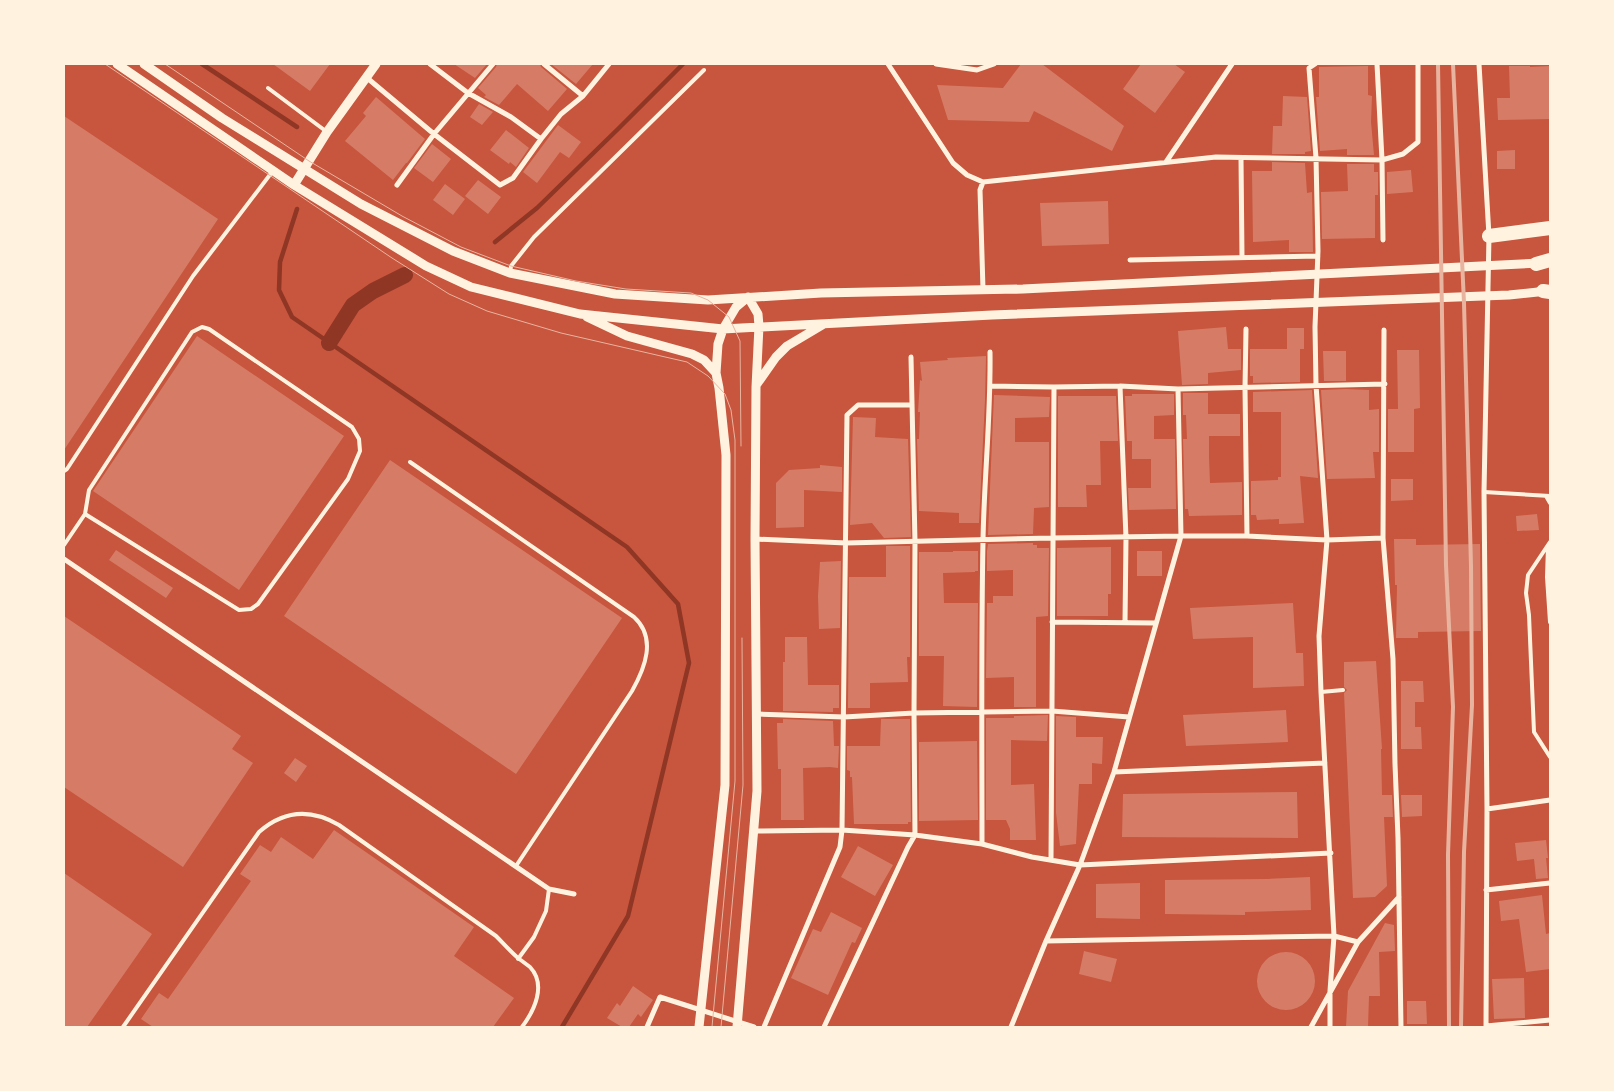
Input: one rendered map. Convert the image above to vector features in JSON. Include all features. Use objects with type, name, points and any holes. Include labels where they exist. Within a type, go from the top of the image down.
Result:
[{"type":"highway","points":[[1489,236],[1550,228]]},
{"type":"street","points":[[117,64],[294,186],[426,266],[471,287],[580,314],[723,328],[1548,291]]},
{"type":"street","points":[[144,64],[222,118],[361,204],[453,251],[510,273],[614,294],[708,300],[821,293],[1023,289],[1546,262]]},
{"type":"street","points":[[294,186],[327,132],[376,64]]},
{"type":"street","points":[[430,64],[468,93],[511,117],[541,139]]},
{"type":"street","points":[[397,185],[434,134],[493,64]]},
{"type":"street","points":[[544,64],[583,96]]},
{"type":"street","points":[[366,77],[434,134],[500,185],[513,178],[561,114],[583,96],[609,64]]},
{"type":"street","points":[[888,64],[953,163],[967,175],[983,182],[1216,157],[1382,160],[1403,154],[1418,142],[1418,64]]},
{"type":"street","points":[[936,64],[977,70],[994,64]]},
{"type":"street","points":[[1166,162],[1231,64]]},
{"type":"street","points":[[1315,64],[1309,68],[1316,158],[1318,256],[1315,327],[1316,385],[1327,540],[1320,636],[1321,692],[1334,936],[1330,991],[1330,1027]]},
{"type":"street","points":[[1377,64],[1382,160],[1383,240]]},
{"type":"street","points":[[1479,64],[1489,236],[1484,492],[1487,809],[1486,1027],[1550,1020]]},
{"type":"street","points":[[1241,158],[1242,257]]},
{"type":"street","points":[[983,182],[980,190],[983,289]]},
{"type":"street","points":[[1130,260],[1318,256]]},
{"type":"street","points":[[737,1025],[756,791],[755,539],[756,387],[759,326],[758,314],[748,297]]},
{"type":"street","points":[[699,1027],[716,879],[724,785],[726,455],[716,373],[718,344],[723,328],[736,308],[748,297]]},
{"type":"street","points":[[580,314],[627,336],[692,354],[704,360],[716,373]]},
{"type":"street","points":[[756,387],[776,357],[787,346],[826,322]]},
{"type":"street","points":[[1246,330],[1247,536]]},
{"type":"street","points":[[1384,330],[1383,538],[1393,659],[1401,1027]]},
{"type":"street","points":[[982,844],[983,540],[990,352]]},
{"type":"street","points":[[824,1027],[915,835],[915,542],[912,357]]},
{"type":"street","points":[[990,386],[1245,388],[1384,384]]},
{"type":"street","points":[[1120,386],[1126,538],[1125,623]]},
{"type":"street","points":[[1051,860],[1054,387]]},
{"type":"street","points":[[1011,1027],[1046,940],[1080,865],[1114,772],[1180,536],[1178,388]]},
{"type":"street","points":[[764,1027],[840,847],[844,717],[847,415],[858,405],[912,405]]},
{"type":"street","points":[[755,539],[846,544],[1180,536],[1247,536],[1327,540],[1383,538]]},
{"type":"street","points":[[64,559],[549,888],[574,894]]},
{"type":"street","points":[[1052,622],[1156,623]]},
{"type":"street","points":[[755,714],[844,717],[914,713],[1052,711],[1128,717]]},
{"type":"street","points":[[1114,772],[1325,764]]},
{"type":"street","points":[[1487,809],[1550,800]]},
{"type":"street","points":[[753,832],[842,830],[915,835],[982,844],[1080,865],[1331,853]]},
{"type":"street","points":[[1486,890],[1550,883]]},
{"type":"street","points":[[1311,1027],[1358,942],[1399,896]]},
{"type":"street","points":[[1046,940],[1334,936],[1358,942]]},
{"type":"street","points":[[647,1027],[660,997],[701,1010],[737,1025],[754,1027]]},
{"type":"lane","points":[[510,273],[511,266],[534,237],[704,70]]},
{"type":"lane","points":[[268,88],[327,132]]},
{"type":"lane","points":[[64,471],[67,470],[193,276],[273,171]]},
{"type":"lane","points":[[64,544],[86,514],[89,490],[192,332],[202,327],[209,329],[352,427],[359,439],[360,450],[348,479],[258,604],[251,609],[239,610],[86,514]]},
{"type":"lane","points":[[410,462],[634,618],[643,627],[648,638],[645,662],[635,686],[516,866]]},
{"type":"lane","points":[[1484,492],[1548,496],[1550,502]]},
{"type":"lane","points":[[1549,544],[1550,622]]},
{"type":"lane","points":[[1549,544],[1528,575],[1526,593],[1534,732],[1550,756]]},
{"type":"lane","points":[[1321,692],[1343,690]]},
{"type":"lane","points":[[124,1027],[252,840],[272,822],[288,815],[299,813],[320,816],[339,825],[496,936],[533,971],[538,993],[531,1015],[522,1027]]},
{"type":"lane","points":[[518,958],[534,937],[546,912],[549,888]]},
{"type":"building","points":[[273,64],[330,64],[310,91]]},
{"type":"building","points":[[454,64],[487,64],[475,78]]},
{"type":"building","points":[[497,64],[540,64],[541,67],[567,89],[548,111],[517,84],[499,105],[484,97],[486,95],[478,88]]},
{"type":"building","points":[[551,64],[593,64],[576,84]]},
{"type":"building","points":[[1021,64],[1042,64],[1124,126],[1112,151],[1034,111],[1029,122],[948,120],[937,85],[1003,88]]},
{"type":"building","points":[[1141,64],[1174,64],[1185,72],[1155,113],[1123,89]]},
{"type":"building","points":[[1368,66],[1368,95],[1372,96],[1371,122],[1374,155],[1347,155],[1347,149],[1320,151],[1316,97],[1319,97],[1319,67]]},
{"type":"building","points":[[1509,66],[1550,66],[1550,119],[1498,120],[1497,98],[1510,98]]},
{"type":"building","points":[[1283,96],[1307,97],[1311,151],[1305,152],[1305,154],[1272,154],[1273,126],[1282,126]]},
{"type":"building","points":[[376,97],[425,139],[393,180],[345,141],[366,116],[363,113]]},
{"type":"building","points":[[479,104],[493,112],[482,125],[470,117]]},
{"type":"building","points":[[64,116],[218,219],[64,450]]},
{"type":"building","points":[[558,125],[581,142],[569,158],[560,152],[537,183],[523,172]]},
{"type":"building","points":[[506,130],[529,148],[516,167],[490,150]]},
{"type":"building","points":[[432,144],[451,159],[433,182],[414,168]]},
{"type":"building","points":[[1515,150],[1515,169],[1497,169],[1497,151]]},
{"type":"building","points":[[1272,162],[1305,163],[1307,193],[1312,192],[1313,252],[1289,252],[1289,240],[1253,242],[1252,171],[1272,171]]},
{"type":"building","points":[[1347,164],[1374,164],[1374,172],[1378,172],[1378,195],[1375,195],[1375,238],[1322,239],[1321,192],[1348,191]]},
{"type":"building","points":[[1411,170],[1413,192],[1387,194],[1387,172]]},
{"type":"building","points":[[478,180],[501,197],[488,214],[465,196]]},
{"type":"building","points":[[445,184],[465,199],[453,215],[433,200]]},
{"type":"building","points":[[1108,201],[1109,244],[1042,246],[1040,203]]},
{"type":"building","points":[[1226,327],[1228,349],[1241,349],[1241,370],[1208,373],[1208,384],[1182,385],[1178,331]]},
{"type":"building","points":[[1287,328],[1304,328],[1304,349],[1300,349],[1300,382],[1253,383],[1253,376],[1250,376],[1250,349],[1287,349]]},
{"type":"building","points":[[197,336],[344,436],[239,590],[93,491]]},
{"type":"building","points":[[1397,350],[1419,350],[1420,408],[1414,409],[1414,452],[1388,452],[1388,409],[1398,409]]},
{"type":"building","points":[[1323,351],[1346,351],[1346,381],[1324,381]]},
{"type":"building","points":[[986,356],[979,523],[959,523],[959,513],[919,511],[917,439],[919,439],[920,380],[922,381],[920,362],[948,360],[947,358]]},
{"type":"building","points":[[1312,390],[1318,478],[1300,476],[1304,523],[1279,524],[1279,519],[1257,520],[1256,515],[1251,515],[1251,481],[1278,480],[1278,477],[1281,477],[1281,412],[1253,412],[1253,392]]},
{"type":"building","points":[[1321,390],[1369,390],[1369,410],[1379,409],[1379,452],[1373,452],[1375,478],[1327,479]]},
{"type":"building","points":[[1183,393],[1208,393],[1208,414],[1240,414],[1240,436],[1209,436],[1209,457],[1210,483],[1242,482],[1242,515],[1189,516],[1188,509],[1185,509],[1183,439],[1187,439],[1186,415],[1183,415]]},
{"type":"building","points":[[1132,394],[1174,394],[1174,415],[1154,416],[1154,439],[1175,439],[1176,509],[1129,510],[1128,488],[1151,488],[1151,459],[1132,459],[1132,441],[1127,441],[1125,396],[1132,396]]},
{"type":"building","points":[[994,395],[1050,397],[1049,417],[1015,418],[1015,442],[1049,442],[1049,507],[1034,508],[1033,534],[988,535]]},
{"type":"building","points":[[1058,396],[1116,396],[1118,441],[1100,441],[1101,485],[1086,485],[1087,507],[1058,507]]},
{"type":"building","points":[[853,417],[876,418],[875,437],[908,439],[911,537],[884,538],[872,523],[850,525]]},
{"type":"building","points":[[390,460],[622,618],[516,774],[284,616]]},
{"type":"building","points":[[820,465],[842,467],[842,492],[804,490],[804,527],[776,528],[776,483],[789,470],[820,468]]},
{"type":"building","points":[[1391,479],[1413,479],[1413,500],[1391,501]]},
{"type":"building","points":[[1537,514],[1539,530],[1517,531],[1516,516]]},
{"type":"building","points":[[1394,539],[1416,539],[1416,545],[1480,544],[1481,631],[1418,632],[1418,638],[1396,638],[1397,585],[1395,585]]},
{"type":"building","points":[[1033,543],[1033,545],[1037,545],[1037,548],[1049,548],[1048,616],[1036,617],[1036,707],[1014,707],[1014,677],[986,678],[987,603],[993,603],[993,596],[1013,596],[1013,570],[987,571],[987,551],[988,544]]},
{"type":"building","points":[[886,546],[910,546],[910,657],[907,657],[908,682],[870,683],[870,708],[848,708],[849,577],[886,577]]},
{"type":"building","points":[[1111,547],[1111,594],[1108,594],[1108,616],[1057,616],[1057,548]]},
{"type":"building","points":[[116,550],[173,588],[166,598],[109,560]]},
{"type":"building","points":[[978,551],[978,571],[943,573],[944,603],[978,603],[977,707],[943,706],[944,656],[919,656],[919,552]]},
{"type":"building","points":[[1137,551],[1162,551],[1162,576],[1137,576]]},
{"type":"building","points":[[841,561],[840,628],[819,629],[820,562]]},
{"type":"building","points":[[1293,603],[1296,653],[1303,653],[1304,686],[1253,688],[1253,637],[1193,639],[1190,608]]},
{"type":"building","points":[[64,616],[241,736],[232,749],[253,763],[183,867],[64,787]]},
{"type":"building","points":[[785,637],[807,637],[808,685],[839,685],[839,708],[833,708],[833,712],[783,711]]},
{"type":"building","points":[[1376,661],[1382,749],[1382,795],[1392,795],[1393,817],[1384,817],[1387,886],[1375,897],[1353,898],[1344,693],[1347,690],[1344,687],[1344,662]]},
{"type":"building","points":[[1401,681],[1423,681],[1424,702],[1415,702],[1415,727],[1421,727],[1422,749],[1401,749]]},
{"type":"building","points":[[1286,710],[1288,742],[1186,746],[1183,715]]},
{"type":"building","points":[[1048,715],[1047,741],[1011,740],[1011,785],[1034,784],[1036,840],[1010,840],[1010,829],[1006,820],[986,820],[986,718]]},
{"type":"building","points":[[1056,716],[1076,717],[1076,737],[1103,737],[1102,764],[1092,763],[1092,784],[1079,784],[1076,844],[1060,846],[1056,813]]},
{"type":"building","points":[[783,719],[833,721],[834,746],[839,746],[838,768],[803,768],[804,820],[781,820],[781,769],[778,769],[777,723],[783,723]]},
{"type":"building","points":[[881,719],[910,719],[911,822],[908,822],[908,824],[854,824],[852,777],[850,777],[850,771],[847,770],[847,746],[880,746]]},
{"type":"building","points":[[977,741],[978,820],[919,821],[919,742]]},
{"type":"building","points":[[295,758],[307,766],[296,782],[284,773]]},
{"type":"building","points":[[1297,792],[1298,838],[1122,837],[1123,794]]},
{"type":"building","points":[[1401,795],[1422,795],[1422,816],[1402,817]]},
{"type":"building","points":[[334,830],[474,927],[454,956],[514,998],[493,1027],[153,1027],[141,1019],[159,993],[168,999],[251,881],[240,874],[260,845],[271,852],[281,837],[313,859]]},
{"type":"building","points":[[1546,840],[1548,878],[1536,879],[1534,859],[1517,861],[1515,843]]},
{"type":"building","points":[[858,846],[893,865],[875,896],[841,877]]},
{"type":"building","points":[[64,873],[152,934],[87,1027],[64,1027]]},
{"type":"building","points":[[1310,877],[1311,910],[1245,912],[1245,915],[1165,914],[1165,880]]},
{"type":"building","points":[[1140,883],[1140,919],[1096,918],[1096,884]]},
{"type":"building","points":[[1542,895],[1546,934],[1550,933],[1550,969],[1526,972],[1519,919],[1501,921],[1499,901]]},
{"type":"building","points":[[831,912],[862,928],[855,943],[852,942],[828,995],[791,978],[813,929],[821,932]]},
{"type":"building","points":[[1385,923],[1394,925],[1395,951],[1379,952],[1380,996],[1369,996],[1368,1027],[1346,1027],[1348,991]]},
{"type":"building","points":[[1084,951],[1117,959],[1111,982],[1079,974]]},
{"type":"building","points":[[1286,952],[1297,954],[1310,965],[1315,981],[1313,992],[1302,1005],[1286,1010],[1275,1008],[1262,997],[1257,981],[1259,970],[1270,957]]},
{"type":"building","points":[[1524,978],[1525,1018],[1494,1019],[1492,979]]},
{"type":"building","points":[[633,986],[653,1000],[641,1017],[638,1014],[629,1027],[622,1027],[607,1018],[617,1003],[620,1006]]},
{"type":"building","points":[[1407,1001],[1426,1001],[1427,1024],[1407,1024]]},
{"type":"waterway","points":[[202,64],[297,127]]},
{"type":"waterway","points":[[495,242],[537,208],[683,64]]},
{"type":"waterway","points":[[297,209],[280,262],[279,290],[292,317],[627,547],[678,604],[689,663],[628,916],[562,1027]]},
{"type":"waterway","points":[[329,343],[353,305],[373,291],[405,275]]},
{"type":"tram line","points":[[105,64],[392,258],[449,294],[487,311],[561,333],[687,362],[708,376],[725,394],[731,410],[735,440],[735,781],[712,1027]]},
{"type":"tram line","points":[[165,64],[309,161],[402,216],[461,247],[511,266],[576,281],[626,289],[691,293],[708,300],[729,317],[740,341],[741,446]]},
{"type":"tram line","points":[[721,1027],[743,785],[742,638]]},
{"type":"railway","points":[[1438,64],[1446,565],[1453,707],[1448,855],[1449,1027]]},
{"type":"railway","points":[[1453,64],[1464,303],[1471,566],[1472,705],[1464,852],[1461,1027]]}]
